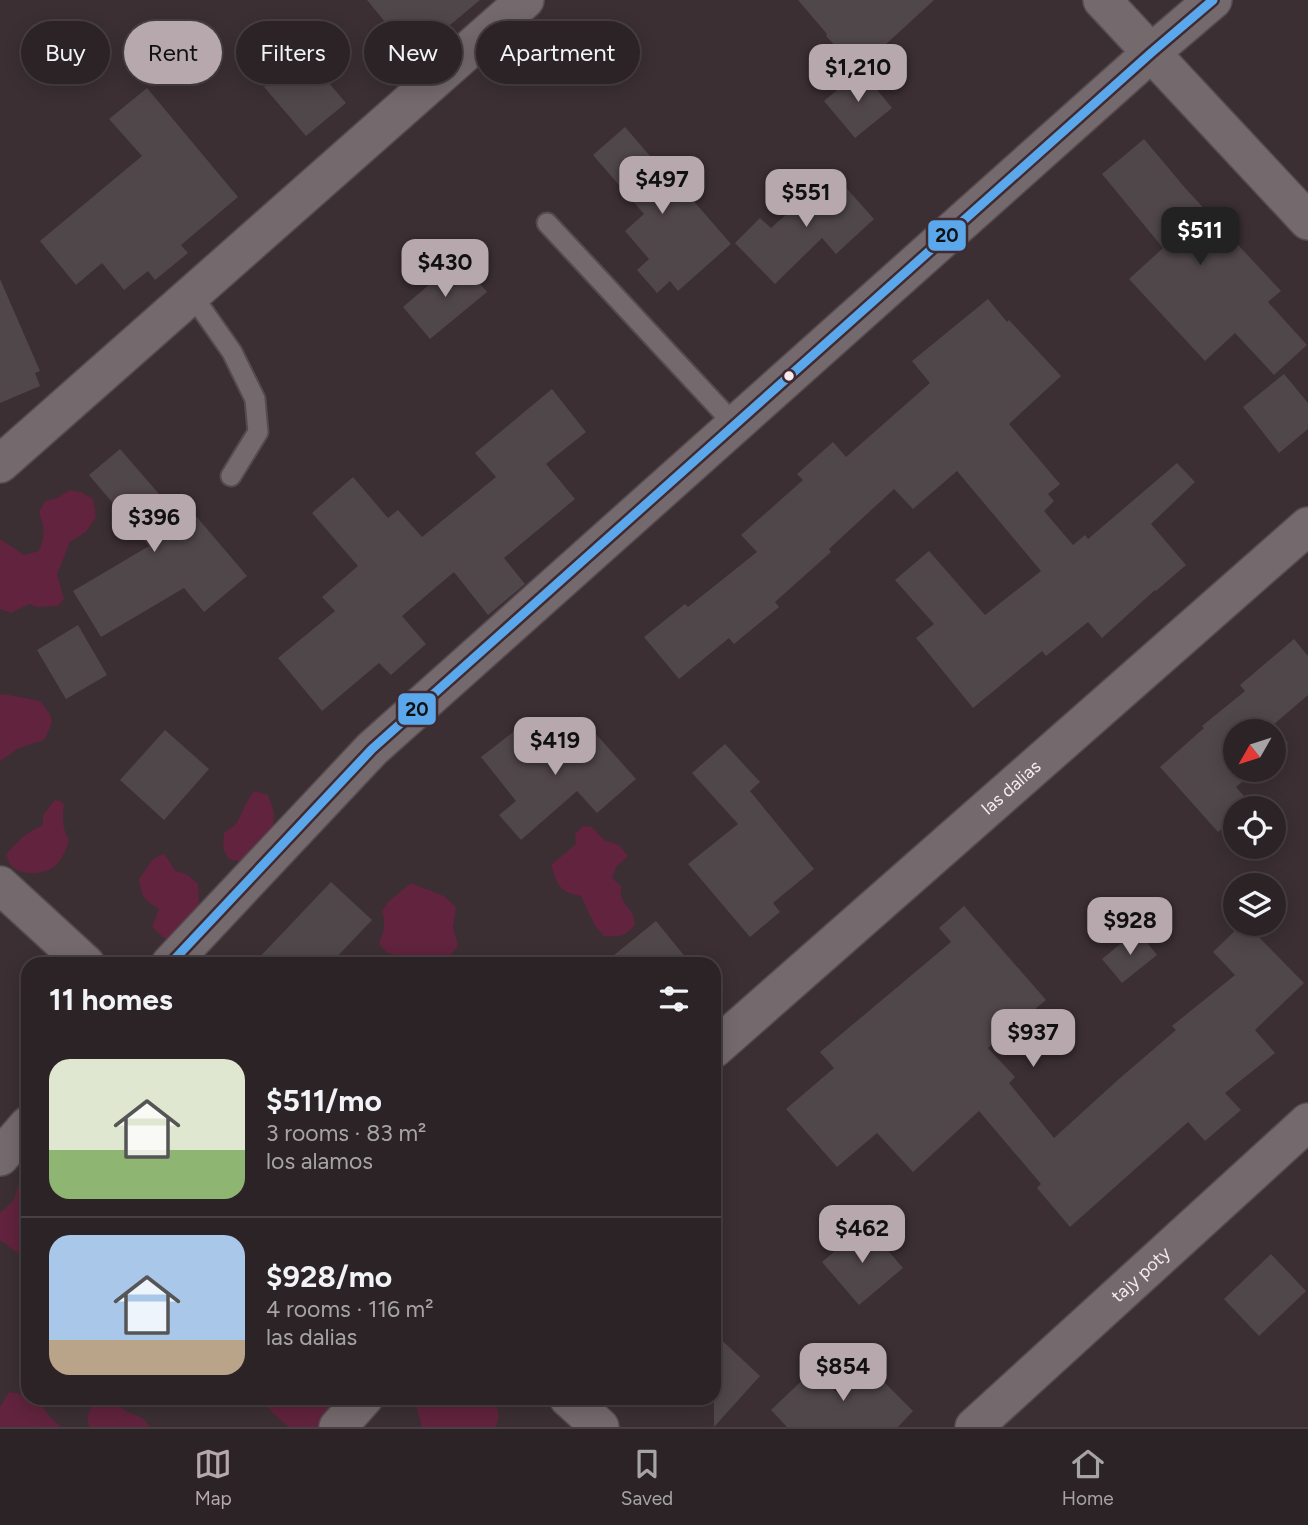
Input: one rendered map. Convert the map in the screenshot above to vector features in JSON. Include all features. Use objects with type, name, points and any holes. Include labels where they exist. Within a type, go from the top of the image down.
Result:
[{"type":"street","points":[[0,464],[525,0]]},
{"type":"street","points":[[1102,0],[1308,221]]},
{"type":"street","points":[[177,957],[372,749],[1213,0]]},
{"type":"street","name":"las dalias","points":[[721,1043],[1308,526]]},
{"type":"street","points":[[0,885],[78,957]]},
{"type":"street","name":"tajy poty","points":[[974,1427],[1308,1122]]},
{"type":"street","points":[[0,1157],[21,1133]]},
{"type":"street","points":[[338,1427],[358,1405]]},
{"type":"street","points":[[576,1405],[600,1427]]},
{"type":"lane","points":[[547,223],[735,425]]},
{"type":"lane","points":[[192,295],[232,352],[255,399],[258,432],[231,476]]},
{"type":"shaded area","points":[[70,490],[93,499],[96,517],[86,532],[70,542],[57,574],[64,599],[58,606],[37,607],[29,604],[11,613],[0,609],[0,539],[24,555],[39,551],[43,532],[39,512],[45,501]]},
{"type":"shaded area","points":[[0,695],[40,701],[51,720],[44,740],[19,748],[0,761]]},
{"type":"shaded area","points":[[254,791],[268,795],[274,813],[272,850],[247,863],[229,859],[223,849],[224,833],[237,823]]},
{"type":"shaded area","points":[[55,800],[64,804],[63,822],[69,840],[62,857],[55,866],[45,871],[27,873],[15,869],[6,855],[22,837],[43,825],[43,815]]},
{"type":"shaded area","points":[[583,826],[592,827],[604,840],[619,845],[628,856],[617,866],[612,878],[621,886],[621,896],[632,912],[635,925],[621,935],[604,936],[595,926],[581,896],[563,890],[553,872],[551,865],[576,844],[575,834]]},
{"type":"shaded area","points":[[164,854],[176,871],[188,875],[198,884],[199,899],[198,907],[189,922],[165,939],[152,927],[159,909],[144,897],[139,879],[154,858]]},
{"type":"shaded area","points":[[411,883],[444,896],[456,907],[453,927],[458,946],[448,957],[401,957],[386,952],[379,944],[384,928],[382,911],[388,902]]},
{"type":"shaded area","points":[[21,1184],[21,1256],[0,1240],[0,1213],[14,1200]]},
{"type":"shaded area","points":[[9,1392],[21,1394],[21,1405],[42,1405],[61,1427],[0,1427],[0,1407]]},
{"type":"shaded area","points":[[93,1405],[117,1405],[141,1418],[150,1427],[89,1427],[87,1416]]},
{"type":"shaded area","points":[[268,1405],[354,1405],[350,1427],[289,1427]]},
{"type":"shaded area","points":[[416,1405],[496,1405],[498,1412],[496,1427],[422,1427]]},
{"type":"building","points":[[367,0],[480,0],[455,21],[384,21]]},
{"type":"building","points":[[798,0],[934,0],[858,70],[826,36]]},
{"type":"building","points":[[861,70],[892,108],[855,138],[824,101]]},
{"type":"building","points":[[268,84],[330,84],[346,103],[306,136],[264,87]]},
{"type":"building","points":[[147,88],[238,197],[181,245],[188,253],[155,280],[148,271],[124,290],[102,263],[76,285],[40,241],[142,156],[109,119]]},
{"type":"building","points":[[625,127],[731,244],[678,291],[670,281],[657,293],[637,270],[649,259],[625,231],[644,214],[593,155]]},
{"type":"building","points":[[1144,139],[1186,189],[1281,291],[1268,302],[1307,345],[1274,375],[1235,333],[1205,361],[1129,279],[1163,248],[1102,174]]},
{"type":"building","points":[[833,173],[874,219],[836,254],[822,238],[775,284],[735,243],[760,218],[771,228]]},
{"type":"building","points":[[459,259],[487,292],[430,339],[403,307]]},
{"type":"building","points":[[0,279],[40,371],[35,373],[40,386],[0,403]]},
{"type":"building","points":[[988,299],[1061,376],[1009,424],[1060,484],[1048,494],[1054,501],[1044,511],[1073,545],[1085,535],[1088,539],[1177,463],[1195,482],[1151,524],[1186,565],[1102,638],[1088,622],[1046,656],[1042,651],[973,708],[916,638],[934,624],[895,580],[929,551],[985,615],[1041,571],[957,471],[913,509],[894,489],[829,549],[831,552],[775,602],[779,607],[734,644],[729,638],[679,679],[644,637],[685,604],[688,607],[757,552],[741,535],[803,480],[797,474],[833,442],[846,457],[930,383],[912,361]]},
{"type":"building","points":[[1284,374],[1308,403],[1308,429],[1279,453],[1243,407]]},
{"type":"building","points":[[552,389],[586,432],[546,464],[575,499],[504,558],[525,584],[488,615],[454,572],[402,616],[426,644],[391,675],[379,663],[322,711],[278,658],[335,611],[322,597],[358,566],[312,513],[353,477],[388,518],[398,510],[422,537],[496,477],[475,453]]},
{"type":"building","points":[[120,449],[185,524],[196,516],[247,576],[204,612],[184,588],[101,637],[73,591],[149,546],[89,475]]},
{"type":"building","points":[[78,625],[107,675],[66,699],[37,650]]},
{"type":"building","points":[[1294,639],[1308,656],[1308,695],[1280,719],[1223,719],[1223,782],[1242,782],[1236,787],[1244,796],[1223,796],[1223,828],[1218,832],[1160,767],[1204,728],[1202,726],[1245,691],[1240,685]]},
{"type":"building","points":[[587,724],[636,779],[597,813],[577,791],[521,840],[499,815],[516,801],[481,757],[517,729],[543,762]]},
{"type":"building","points":[[165,730],[209,769],[164,820],[120,780]]},
{"type":"building","points":[[725,744],[760,782],[750,791],[814,869],[773,903],[780,912],[750,937],[688,864],[738,824],[692,773]]},
{"type":"building","points":[[331,882],[372,920],[337,957],[260,957]]},
{"type":"building","points":[[964,906],[1046,1000],[988,1048],[1015,1077],[1009,1083],[1054,1138],[1176,1030],[1172,1026],[1235,975],[1213,952],[1230,936],[1258,936],[1304,983],[1255,1030],[1275,1053],[1225,1093],[1241,1110],[1205,1141],[1188,1122],[1070,1227],[1037,1188],[1041,1184],[979,1111],[913,1172],[877,1133],[837,1167],[786,1109],[834,1068],[820,1052],[951,942],[939,928]]},
{"type":"building","points":[[656,921],[685,957],[612,957]]},
{"type":"building","points":[[1137,930],[1157,955],[1122,983],[1102,959]]},
{"type":"building","points":[[866,1225],[903,1268],[859,1305],[822,1262]]},
{"type":"building","points":[[1271,1254],[1306,1291],[1259,1336],[1224,1299]]},
{"type":"building","points":[[721,1340],[760,1376],[714,1427],[714,1405],[721,1405]]},
{"type":"building","points":[[864,1362],[913,1411],[898,1427],[787,1427],[771,1410],[814,1369],[836,1392]]},
{"type":"transit line","name":"20","points":[[177,957],[372,749],[1213,0]]}]
